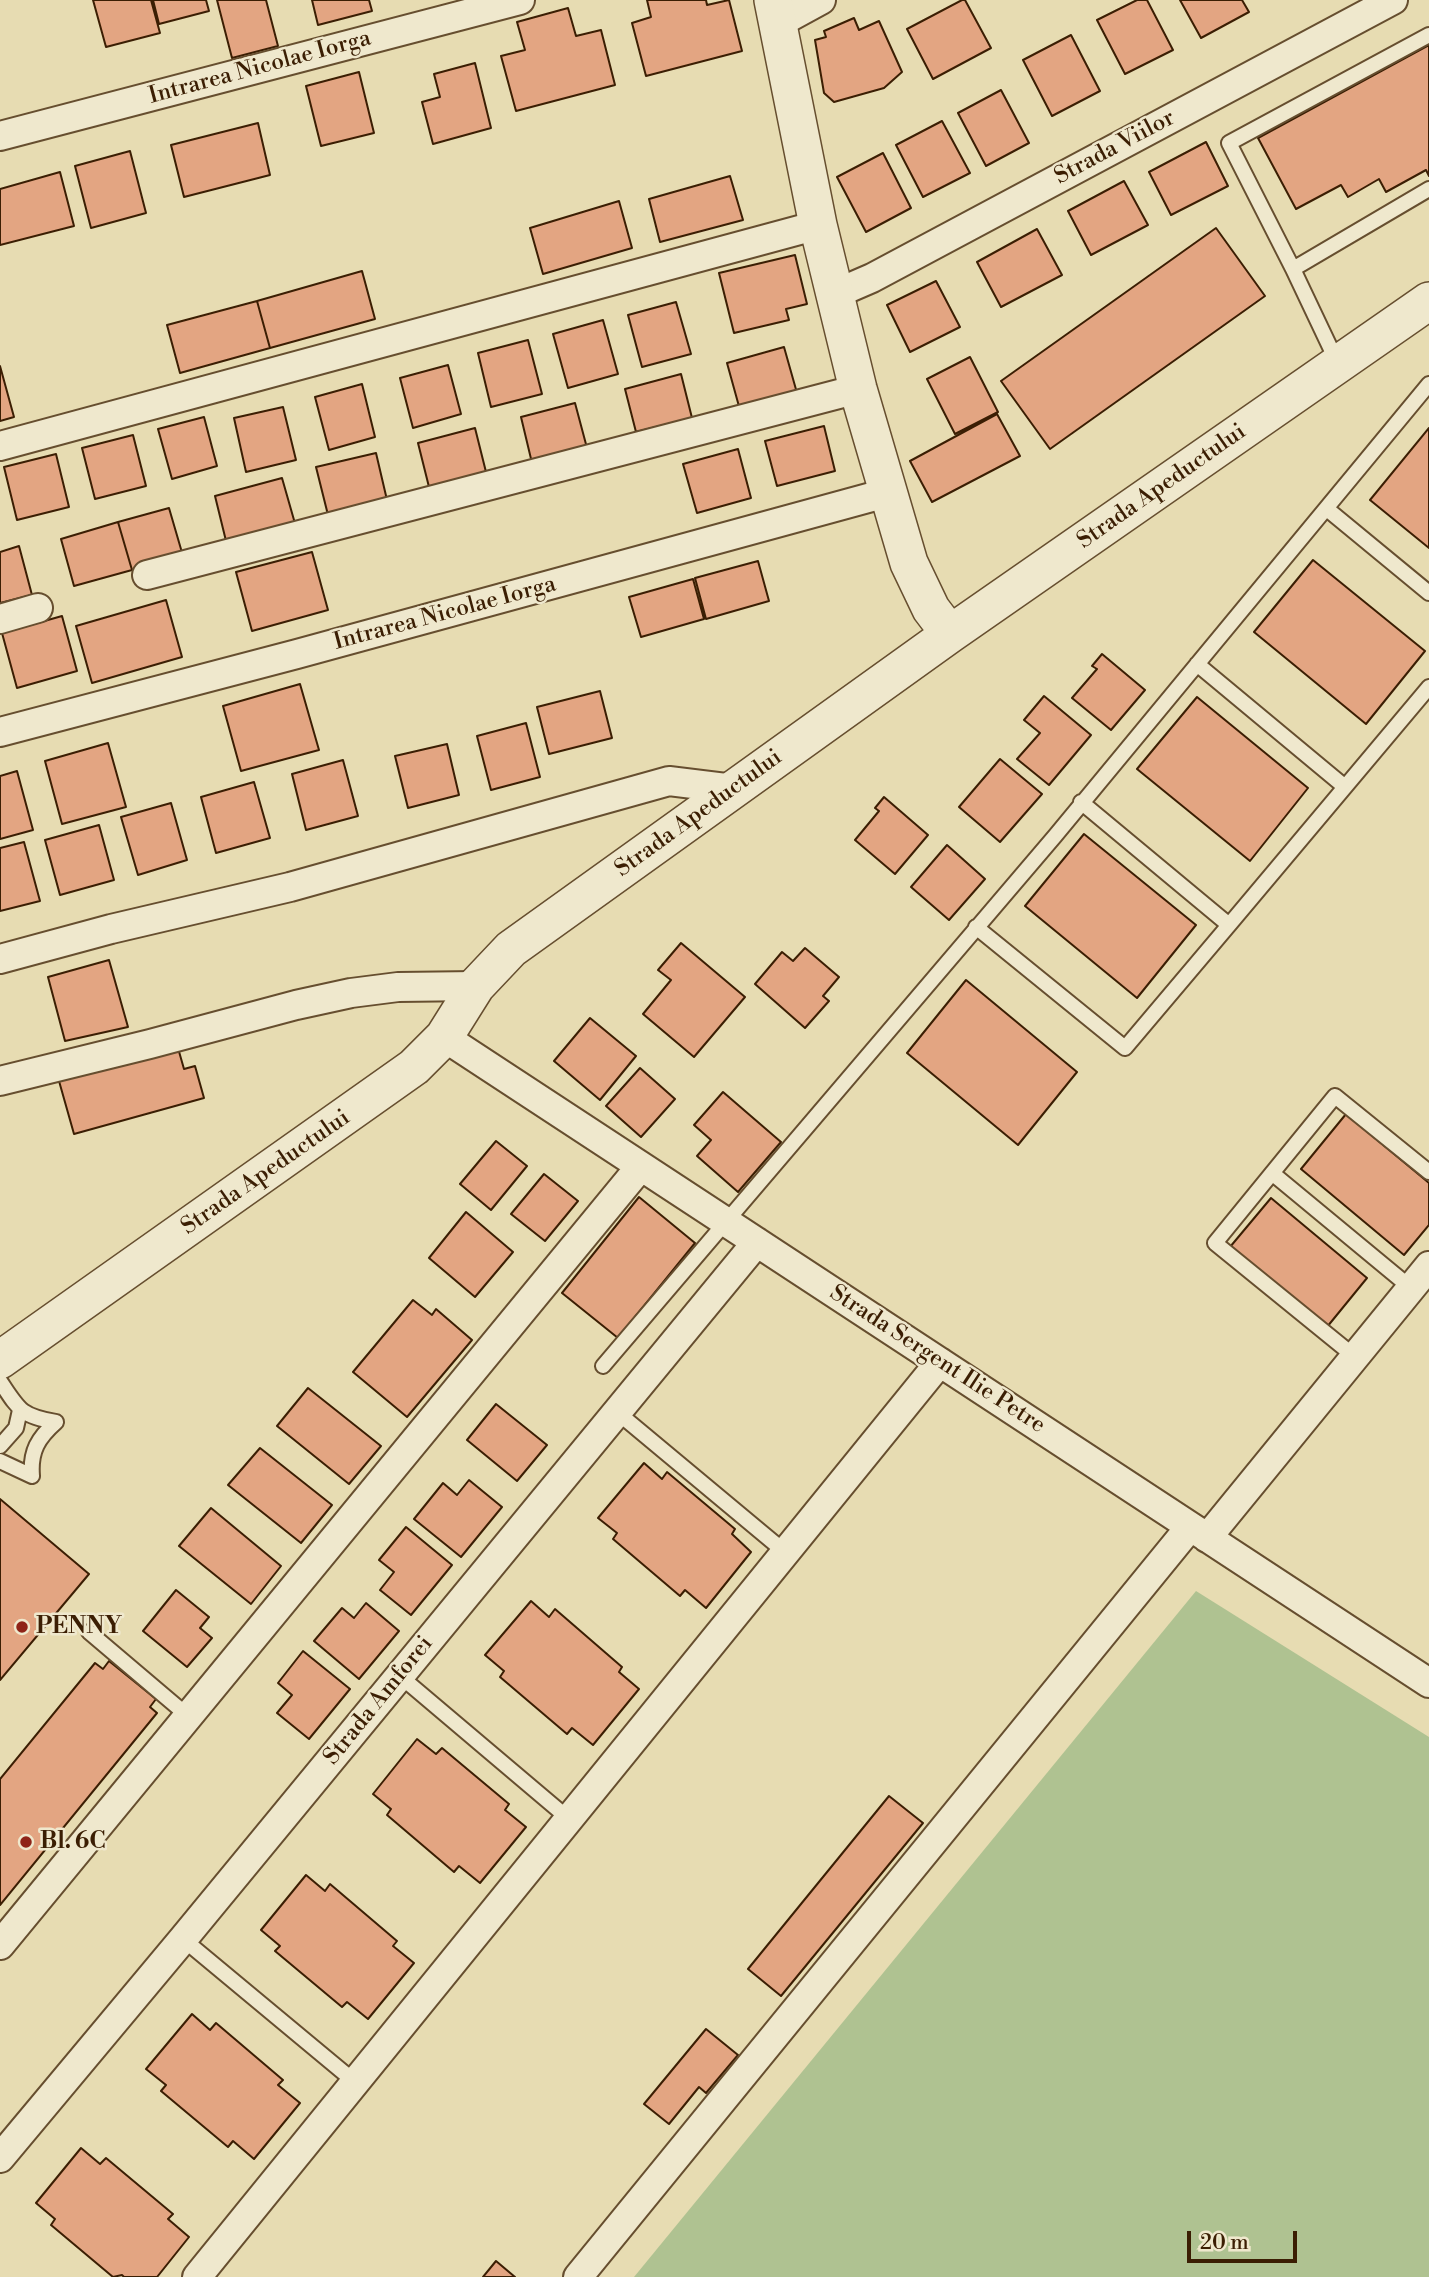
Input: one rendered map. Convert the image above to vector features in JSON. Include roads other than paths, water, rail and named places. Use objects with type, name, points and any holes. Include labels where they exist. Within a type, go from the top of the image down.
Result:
[{"type":"street","name":"Intrarea Nicolae Iorga","points":[[0,136],[520,0]]},
{"type":"street","points":[[821,0],[775,12],[818,225],[858,389],[918,585],[930,609],[950,634]]},
{"type":"street","name":"Strada Viilor","points":[[835,294],[872,278],[1393,0]]},
{"type":"street","points":[[0,446],[818,225]]},
{"type":"street","name":"Strada Apeductului","points":[[0,1360],[381,1093],[414,1067],[444,1037],[476,986],[511,949],[950,634],[1429,301]]},
{"type":"street","points":[[147,575],[858,389]]},
{"type":"street","name":"Intrarea Nicolae Iorga","points":[[0,732],[283,658],[890,492]]},
{"type":"street","points":[[0,619],[38,608]]},
{"type":"street","points":[[0,959],[111,929],[290,887],[669,781],[734,789]]},
{"type":"street","points":[[0,1081],[351,993],[398,986],[476,986]]},
{"type":"street","name":"Strada Sergent Ilie Petre","points":[[444,1037],[1429,1684]]},
{"type":"street","points":[[0,1945],[641,1166]]},
{"type":"street","name":"Strada Amforei","points":[[0,2158],[183,1940],[757,1242]]},
{"type":"street","points":[[578,2277],[1199,1532],[1354,1356],[1429,1266]]},
{"type":"street","points":[[197,2277],[940,1362]]},
{"type":"lane","points":[[1339,364],[1229,143],[1429,35]]},
{"type":"lane","points":[[1293,269],[1429,189]]},
{"type":"lane","points":[[603,1366],[976,928],[1429,384]]},
{"type":"lane","points":[[1327,509],[1429,593]]},
{"type":"lane","points":[[1197,664],[1345,787]]},
{"type":"lane","points":[[976,928],[1125,1048],[1429,687]]},
{"type":"lane","points":[[1081,802],[1229,925]]},
{"type":"lane","points":[[1354,1356],[1215,1243],[1335,1096],[1429,1172]]},
{"type":"lane","points":[[1272,1173],[1411,1288]]},
{"type":"lane","points":[[0,1381],[20,1410],[36,1419],[56,1422],[42,1435],[35,1447],[31,1460],[32,1476],[0,1461]]},
{"type":"lane","points":[[0,1446],[16,1428],[20,1410]]},
{"type":"lane","points":[[617,1412],[785,1552]]},
{"type":"lane","points":[[89,1632],[188,1716]]},
{"type":"lane","points":[[400,1676],[569,1819]]},
{"type":"lane","points":[[183,1940],[355,2082]]},
{"type":"place","name":"PENNY","points":[[22,1627]]},
{"type":"place","name":"Bl. 6C","points":[[26,1842]]}]
